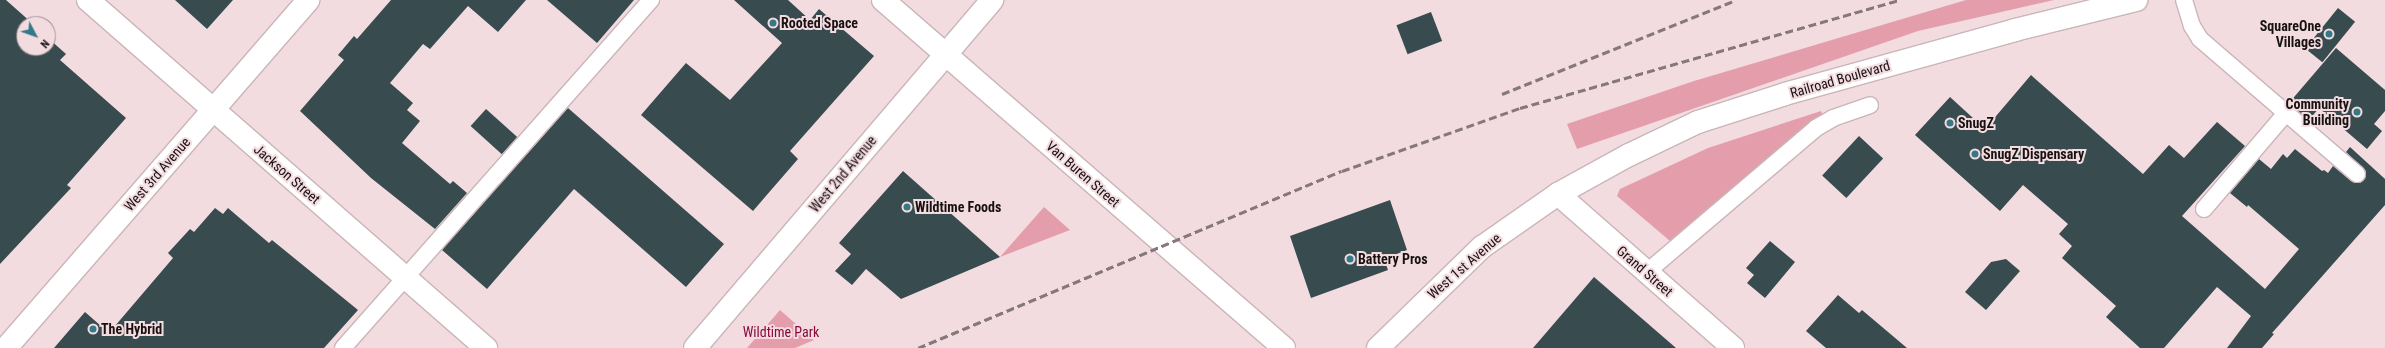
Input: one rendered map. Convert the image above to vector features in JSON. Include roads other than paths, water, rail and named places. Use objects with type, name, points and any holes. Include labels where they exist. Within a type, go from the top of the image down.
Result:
[{"type":"street","name":"Jackson Street","points":[[88,0],[486,348]]},
{"type":"street","name":"West 3rd Avenue","points":[[6,348],[309,0]]},
{"type":"street","name":"Van Buren Street","points":[[883,0],[1284,348]]},
{"type":"street","name":"West 2nd Avenue","points":[[695,348],[992,0]]},
{"type":"street","name":"Railroad Boulevard","points":[[1558,194],[1629,155],[1698,122],[1785,94],[2008,32],[2136,0]]},
{"type":"street","name":"Grand Street","points":[[1558,194],[1733,348]]},
{"type":"street","name":"West 1st Avenue","points":[[1378,348],[1482,247],[1558,194]]},
{"type":"lane","points":[[343,348],[651,0]]},
{"type":"lane","points":[[2184,0],[2192,26],[2200,39],[2357,174]]},
{"type":"lane","points":[[1647,272],[1816,128],[1833,118],[1870,105]]},
{"type":"lane","points":[[2204,209],[2286,114]]},
{"type":"railway","points":[[1502,94],[1736,0]]},
{"type":"railway","points":[[918,348],[1342,171],[1520,108],[1900,0]]},
{"type":"place","name":"Rooted Space","points":[[773,23]]},
{"type":"place","name":"SquareOne Villages","points":[[2329,34]]},
{"type":"place","name":"Community Building","points":[[2357,112]]},
{"type":"place","name":"SnugZ","points":[[1950,123]]},
{"type":"place","name":"SnugZ Dispensary","points":[[1975,154]]},
{"type":"place","name":"Wildtime Foods","points":[[907,207]]},
{"type":"place","name":"Battery Pros","points":[[1350,259]]},
{"type":"place","name":"The Hybrid","points":[[93,329]]},
{"type":"park label","name":"Wildtime Park","points":[[781,332]]}]
